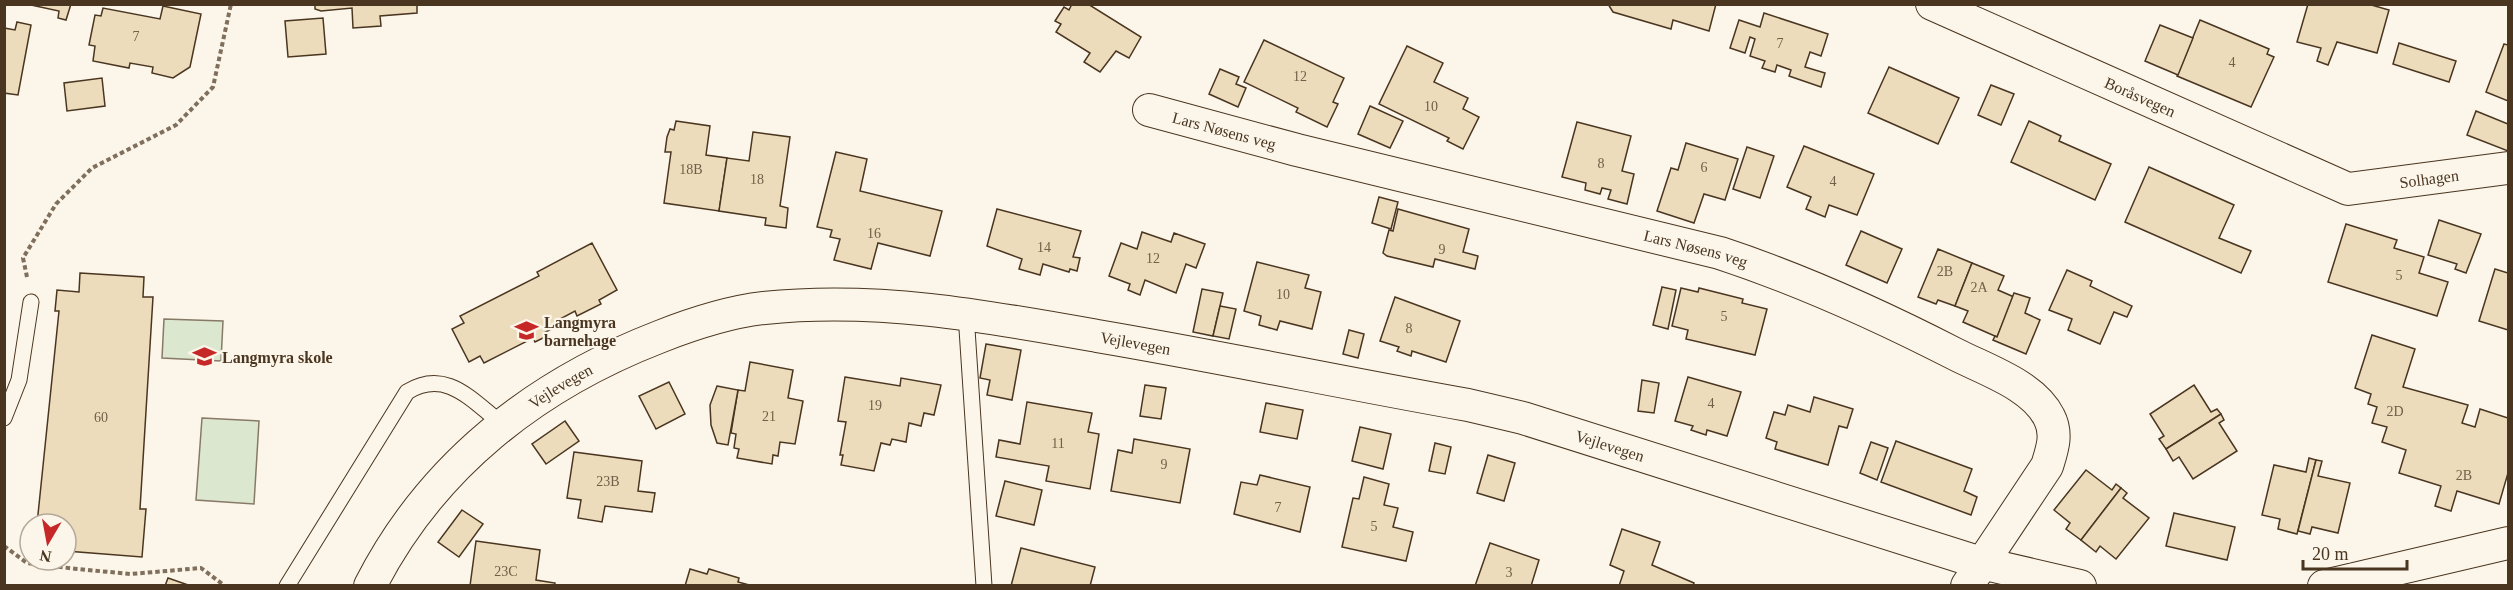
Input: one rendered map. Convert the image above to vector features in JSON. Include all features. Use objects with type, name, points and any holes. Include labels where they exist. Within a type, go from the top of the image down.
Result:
[{"type":"street","name":"Boråsvegen","points":[[1932,4],[2348,189]]},
{"type":"street","name":"Lars Nøsens veg","points":[[1149,110],[1296,150],[1720,253],[1778,272],[1853,303],[2005,379],[2042,406],[2054,431],[2053,448],[2047,466],[1974,574]]},
{"type":"street","name":"Solhagen","points":[[2348,189],[2508,168]]},
{"type":"street","name":"Vejlevegen","points":[[370,585],[402,534],[435,491],[501,423],[585,369],[628,349],[714,318],[762,308],[876,303],[966,314],[1224,358],[1468,405],[1523,418],[1974,574],[2079,585]]},
{"type":"street","points":[[2324,585],[2508,543]]},
{"type":"lane","points":[[4,418],[19,380],[32,302]]},
{"type":"lane","points":[[966,314],[984,585]]},
{"type":"lane","points":[[287,585],[406,392],[419,384],[450,384],[501,423]]},
{"type":"path","points":[[32,302],[23,258],[56,204],[92,168],[176,125],[213,87],[231,4]]},
{"type":"path","points":[[4,546],[27,563],[131,574],[201,568],[225,585]]},
{"type":"green space","points":[[164,319],[223,321],[221,361],[162,358]]},
{"type":"green space","points":[[202,418],[259,421],[254,504],[196,500]]},
{"type":"building","points":[[71,4],[66,20],[58,18],[59,11],[31,5]]},
{"type":"building","points":[[315,4],[417,4],[417,13],[380,16],[381,26],[353,28],[352,8],[321,11],[315,9]]},
{"type":"building","points":[[1072,4],[1088,4],[1141,37],[1129,58],[1116,51],[1100,72],[1084,62],[1090,53],[1056,32],[1061,24],[1055,21],[1064,7],[1069,10]]},
{"type":"building","points":[[1608,4],[1716,4],[1709,31],[1673,20],[1671,29],[1613,12]]},
{"type":"building","points":[[2308,4],[2368,4],[2389,10],[2377,53],[2337,42],[2328,65],[2317,61],[2321,48],[2297,42]]},
{"type":"building","points":[[163,6],[201,14],[190,67],[173,78],[152,73],[153,67],[130,63],[129,68],[93,61],[95,46],[89,45],[95,15],[101,16],[103,8],[160,19]]},
{"type":"building","points":[[1764,13],[1828,34],[1821,56],[1810,52],[1805,67],[1825,73],[1821,87],[1789,76],[1791,70],[1777,65],[1775,72],[1762,68],[1765,61],[1750,56],[1755,39],[1750,37],[1745,53],[1730,48],[1739,20],[1760,27]]},
{"type":"building","points":[[323,18],[326,54],[288,57],[285,21]]},
{"type":"building","points":[[2200,20],[2269,49],[2267,54],[2274,57],[2251,107],[2177,76]]},
{"type":"building","points":[[17,22],[31,25],[18,95],[4,93],[4,28],[15,30]]},
{"type":"building","points":[[2160,25],[2193,38],[2178,75],[2145,61]]},
{"type":"building","points":[[1264,40],[1344,78],[1333,102],[1338,104],[1327,127],[1296,112],[1298,108],[1244,82]]},
{"type":"building","points":[[2399,43],[2456,61],[2449,82],[2393,64]]},
{"type":"building","points":[[2504,44],[2508,45],[2508,101],[2486,92]]},
{"type":"building","points":[[1407,46],[1443,63],[1434,82],[1468,98],[1463,109],[1479,117],[1463,149],[1447,141],[1449,138],[1379,104]]},
{"type":"building","points":[[1889,67],[1959,98],[1938,144],[1868,113]]},
{"type":"building","points":[[1220,69],[1239,77],[1236,84],[1246,88],[1238,107],[1209,94]]},
{"type":"building","points":[[102,78],[105,106],[67,111],[64,83]]},
{"type":"building","points":[[1991,85],[2014,94],[2001,125],[1978,115]]},
{"type":"building","points":[[1370,106],[1403,121],[1390,148],[1358,134]]},
{"type":"building","points":[[2476,111],[2508,124],[2508,151],[2467,135]]},
{"type":"building","points":[[676,121],[710,126],[706,155],[727,158],[719,211],[664,203],[671,152],[665,152],[667,137],[670,129],[674,130]]},
{"type":"building","points":[[2029,121],[2061,136],[2059,141],[2111,164],[2095,200],[2011,162]]},
{"type":"building","points":[[1577,122],[1631,136],[1622,171],[1634,174],[1627,204],[1608,199],[1611,190],[1602,188],[1600,194],[1585,190],[1586,183],[1562,177]]},
{"type":"building","points":[[753,132],[790,137],[780,206],[788,208],[786,228],[765,225],[766,218],[719,211],[727,158],[749,161]]},
{"type":"building","points":[[1686,143],[1738,159],[1725,200],[1704,194],[1694,223],[1657,211],[1671,168],[1678,170]]},
{"type":"building","points":[[1804,146],[1874,174],[1857,215],[1829,205],[1825,217],[1806,209],[1811,197],[1787,187]]},
{"type":"building","points":[[1747,147],[1774,156],[1760,198],[1733,189]]},
{"type":"building","points":[[836,152],[867,159],[860,191],[942,211],[930,256],[878,243],[871,269],[834,260],[840,239],[830,237],[832,230],[817,227]]},
{"type":"building","points":[[2149,167],[2234,205],[2219,238],[2251,251],[2241,273],[2125,222]]},
{"type":"building","points":[[1379,197],[1398,202],[1391,229],[1372,223]]},
{"type":"building","points":[[997,209],[1081,231],[1073,257],[1080,258],[1077,271],[1070,269],[1069,272],[1043,264],[1040,275],[1019,269],[1022,259],[987,246]]},
{"type":"building","points":[[1398,209],[1469,229],[1463,252],[1478,256],[1475,269],[1435,259],[1433,267],[1387,256],[1383,253],[1389,230],[1393,231]]},
{"type":"building","points":[[2439,220],[2481,234],[2466,273],[2455,269],[2457,264],[2428,255]]},
{"type":"building","points":[[2346,224],[2397,240],[2394,248],[2424,257],[2419,273],[2448,282],[2437,316],[2328,282]]},
{"type":"building","points":[[1861,231],[1902,249],[1887,283],[1846,265]]},
{"type":"building","points":[[1142,232],[1171,242],[1174,233],[1205,244],[1196,268],[1186,264],[1176,293],[1145,280],[1140,295],[1128,290],[1130,284],[1109,276],[1121,243],[1137,249]]},
{"type":"building","points":[[592,243],[617,290],[599,300],[601,304],[577,316],[575,311],[560,319],[562,323],[544,333],[545,337],[535,342],[533,338],[484,363],[480,356],[469,362],[452,329],[464,323],[460,316],[539,276],[537,272]]},
{"type":"building","points":[[1938,249],[1972,263],[1955,306],[1938,300],[1936,304],[1918,297]]},
{"type":"building","points":[[1257,262],[1309,275],[1305,288],[1321,292],[1312,329],[1280,321],[1277,330],[1259,325],[1261,316],[1244,311]]},
{"type":"building","points":[[1972,263],[2004,276],[1998,290],[2014,297],[1997,337],[1963,322],[1968,311],[1955,306]]},
{"type":"building","points":[[2495,269],[2508,273],[2508,330],[2479,321]]},
{"type":"building","points":[[2067,270],[2092,281],[2090,286],[2132,306],[2127,317],[2114,312],[2100,344],[2068,330],[2072,319],[2049,310]]},
{"type":"building","points":[[80,273],[144,277],[143,297],[153,297],[140,509],[146,509],[142,557],[78,552],[78,512],[38,512],[59,311],[55,311],[57,290],[79,292]]},
{"type":"building","points":[[1662,287],[1676,290],[1668,329],[1653,325]]},
{"type":"building","points":[[1681,288],[1698,292],[1699,288],[1743,299],[1742,303],[1767,309],[1755,355],[1686,339],[1688,330],[1672,326]]},
{"type":"building","points":[[1202,289],[1223,293],[1213,336],[1193,332]]},
{"type":"building","points":[[2014,293],[2030,298],[2025,313],[2040,320],[2026,354],[1993,340],[1995,336],[1997,337]]},
{"type":"building","points":[[1395,297],[1460,321],[1446,362],[1412,351],[1411,356],[1397,351],[1399,347],[1380,341]]},
{"type":"building","points":[[1220,306],[1236,309],[1229,339],[1213,336]]},
{"type":"building","points":[[1349,330],[1364,334],[1358,358],[1343,354]]},
{"type":"building","points":[[2372,335],[2415,349],[2403,387],[2468,405],[2462,423],[2475,427],[2480,409],[2508,418],[2508,473],[2499,504],[2457,491],[2451,511],[2435,506],[2441,486],[2399,473],[2406,450],[2382,442],[2387,427],[2372,423],[2377,407],[2368,404],[2371,394],[2355,388]]},
{"type":"building","points":[[986,344],[1021,350],[1012,400],[987,395],[990,380],[980,378]]},
{"type":"building","points":[[750,362],[793,370],[788,398],[803,401],[795,444],[780,442],[778,456],[773,455],[772,464],[737,458],[739,449],[734,448],[736,434],[731,433],[738,390],[745,391]]},
{"type":"building","points":[[845,377],[900,386],[901,378],[941,385],[934,415],[924,413],[921,426],[909,423],[906,442],[892,439],[890,445],[881,443],[874,471],[841,465],[843,455],[840,455],[846,422],[838,421]]},
{"type":"building","points":[[1688,377],[1741,392],[1727,436],[1707,430],[1706,435],[1691,430],[1693,426],[1675,421]]},
{"type":"building","points":[[1642,380],[1659,383],[1654,413],[1638,411]]},
{"type":"building","points":[[669,382],[685,414],[656,429],[639,396]]},
{"type":"building","points":[[1145,385],[1166,388],[1161,419],[1140,416]]},
{"type":"building","points":[[2194,385],[2211,412],[2217,409],[2221,414],[2166,449],[2159,439],[2164,436],[2150,414]]},
{"type":"building","points":[[717,386],[738,390],[728,445],[717,443],[711,425],[710,405]]},
{"type":"building","points":[[1814,397],[1853,409],[1847,428],[1839,426],[1828,465],[1775,449],[1777,442],[1766,438],[1774,412],[1785,415],[1788,405],[1810,412]]},
{"type":"building","points":[[1027,402],[1092,413],[1088,432],[1099,434],[1090,489],[1046,481],[1049,466],[996,457],[999,440],[1020,444]]},
{"type":"building","points":[[1266,403],[1303,410],[1297,439],[1260,432]]},
{"type":"building","points":[[2221,414],[2224,420],[2219,423],[2237,451],[2193,479],[2179,457],[2173,461],[2166,449]]},
{"type":"building","points":[[565,421],[579,441],[546,464],[532,444]]},
{"type":"building","points":[[1360,427],[1391,434],[1383,469],[1352,461]]},
{"type":"building","points":[[1134,439],[1190,449],[1180,503],[1111,491],[1118,450],[1132,453]]},
{"type":"building","points":[[1896,441],[1972,469],[1964,491],[1977,497],[1971,515],[1881,482]]},
{"type":"building","points":[[1871,442],[1888,448],[1877,480],[1860,473]]},
{"type":"building","points":[[1435,443],[1451,447],[1445,474],[1429,471]]},
{"type":"building","points":[[574,452],[642,461],[638,491],[655,493],[652,512],[605,506],[602,522],[578,518],[581,500],[567,498]]},
{"type":"building","points":[[1488,455],[1515,463],[1504,501],[1477,493]]},
{"type":"building","points":[[2309,458],[2316,460],[2297,534],[2278,529],[2280,519],[2262,515],[2274,465],[2306,472]]},
{"type":"building","points":[[2316,460],[2322,461],[2318,476],[2350,483],[2338,533],[2312,527],[2310,534],[2298,531]]},
{"type":"building","points":[[2086,470],[2112,490],[2116,484],[2121,488],[2081,540],[2066,529],[2070,523],[2054,510]]},
{"type":"building","points":[[1260,475],[1310,487],[1300,532],[1234,514],[1241,482],[1257,485]]},
{"type":"building","points":[[1364,477],[1389,484],[1384,505],[1398,508],[1393,527],[1413,532],[1406,561],[1342,547],[1353,498],[1359,499]]},
{"type":"building","points":[[1005,481],[1042,490],[1034,525],[996,516]]},
{"type":"building","points":[[2121,488],[2127,493],[2123,498],[2149,518],[2116,559],[2100,546],[2096,552],[2081,540]]},
{"type":"building","points":[[462,510],[483,524],[459,557],[438,542]]},
{"type":"building","points":[[2174,513],[2235,527],[2227,560],[2166,546]]},
{"type":"building","points":[[1622,529],[1660,542],[1652,565],[1694,583],[1693,586],[1619,586],[1624,571],[1610,565]]},
{"type":"building","points":[[476,541],[540,550],[536,580],[555,583],[554,586],[470,586]]},
{"type":"building","points":[[1490,543],[1539,560],[1531,586],[1475,586]]},
{"type":"building","points":[[1021,548],[1095,567],[1090,586],[1011,586]]},
{"type":"building","points":[[690,569],[707,574],[709,569],[739,578],[738,582],[753,586],[685,586]]},
{"type":"building","points":[[168,578],[191,586],[165,586]]},
{"type":"place","name":"Langmyra barnehage","points":[[526,331]]},
{"type":"place","name":"Langmyra skole","points":[[204,357]]}]
